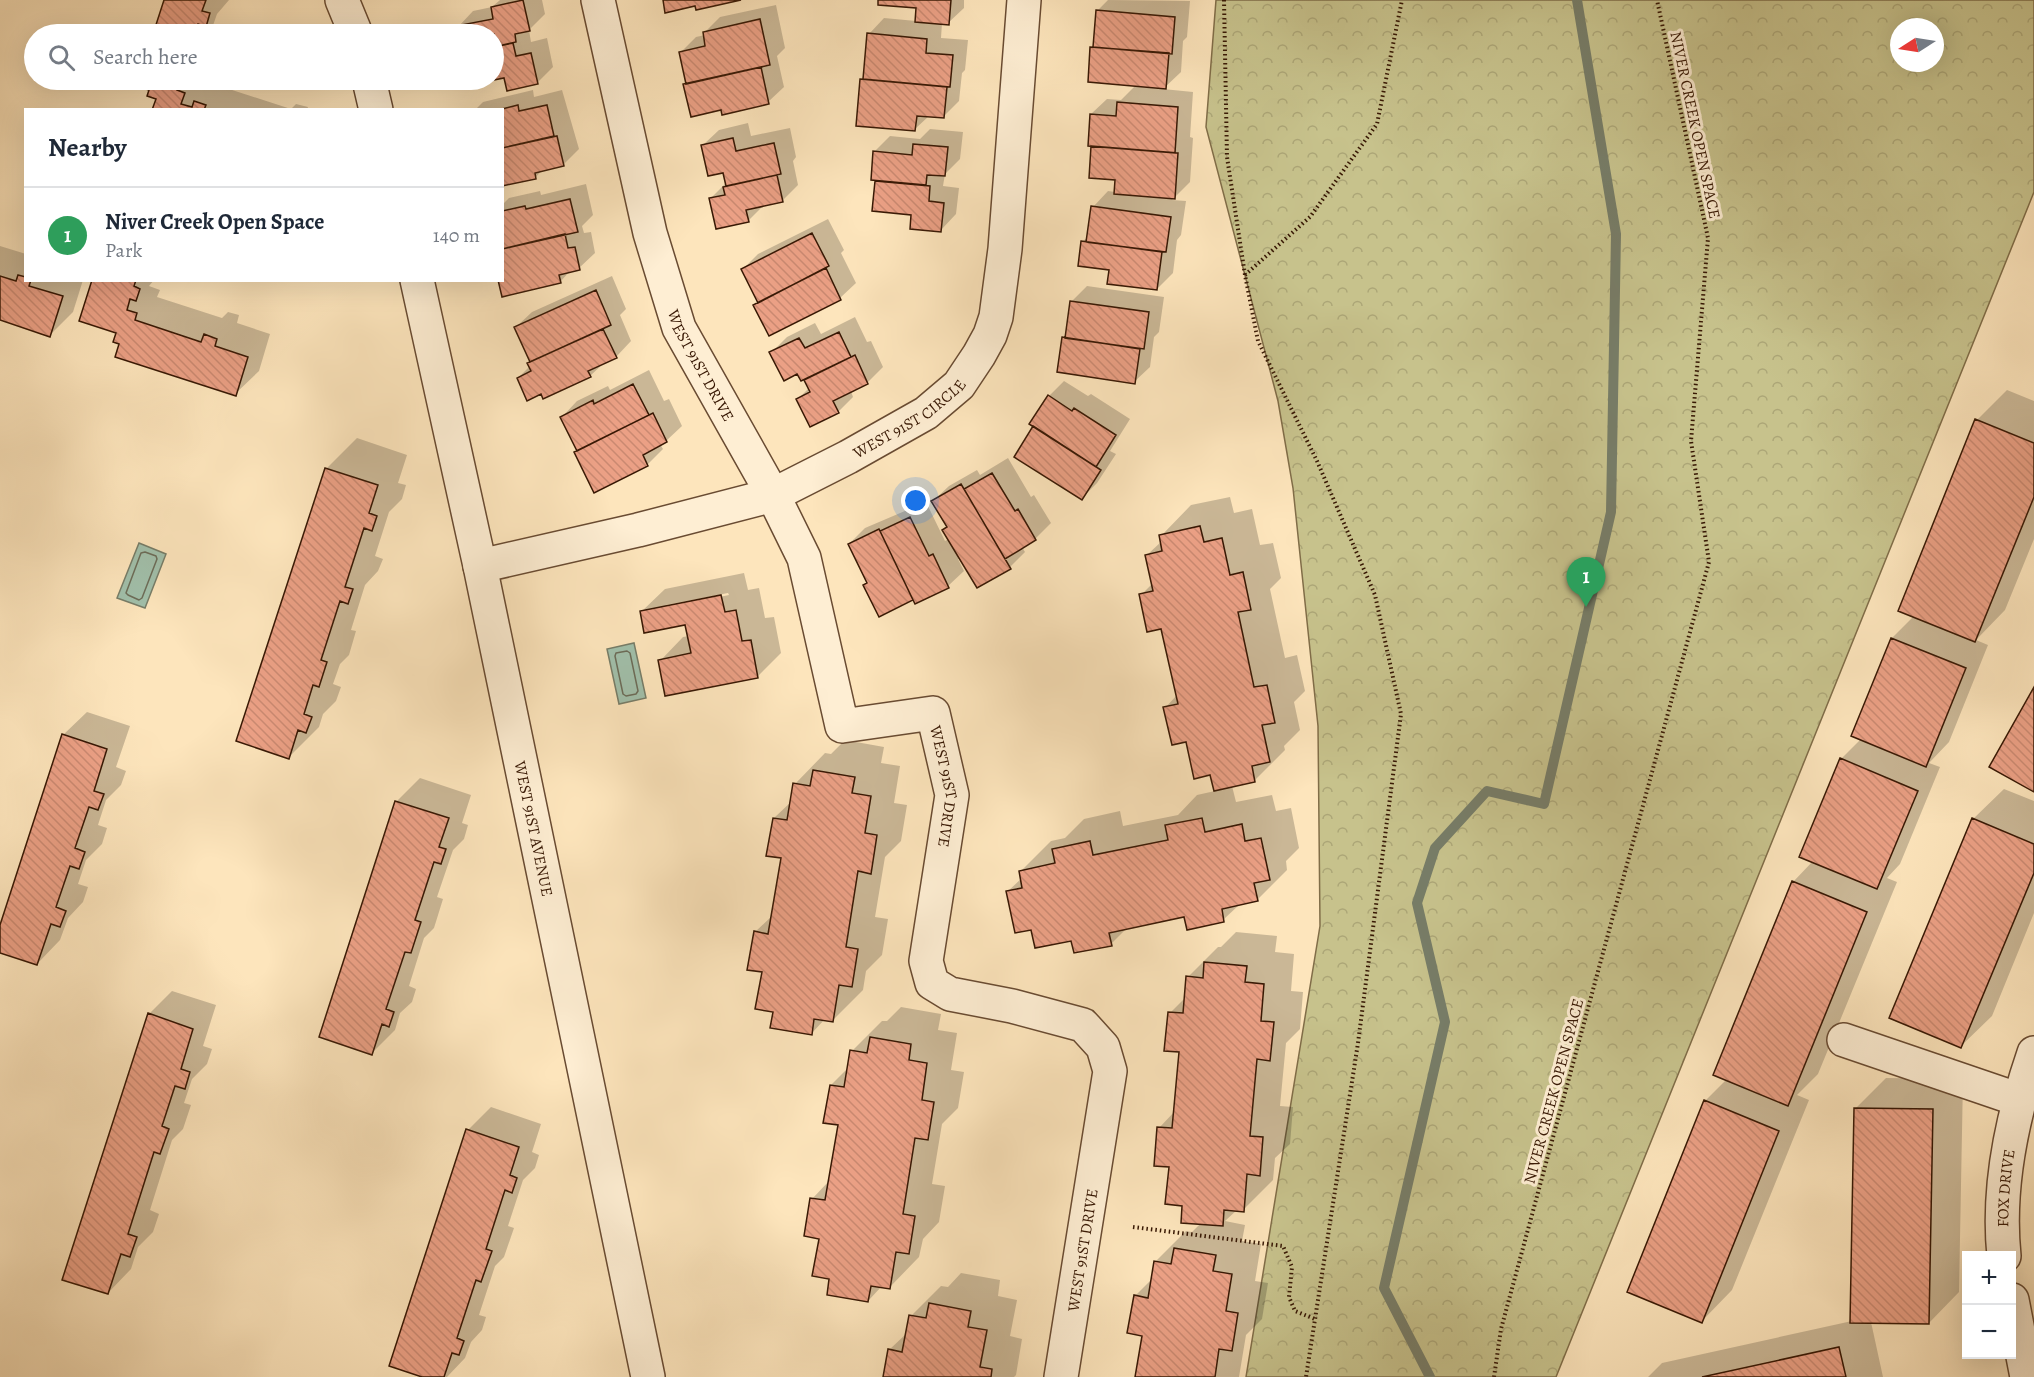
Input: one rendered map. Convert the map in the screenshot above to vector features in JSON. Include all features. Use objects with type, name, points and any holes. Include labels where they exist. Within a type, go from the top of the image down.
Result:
[{"type":"street","points":[[342,0],[352,24]]},
{"type":"street","name":"WEST 91ST DRIVE","points":[[598,0],[650,233],[679,328],[773,495],[804,558],[842,726],[933,713],[952,795],[926,961],[932,984],[950,994],[1011,1006],[1083,1025],[1103,1047],[1110,1071],[1061,1377]]},
{"type":"street","name":"WEST 91ST CIRCLE","points":[[480,566],[638,530],[773,495],[848,458],[934,408],[959,385],[990,335],[996,317],[1005,249],[1024,0]]},
{"type":"street","points":[[371,90],[376,108]]},
{"type":"street","name":"WEST 91ST AVENUE","points":[[417,282],[480,566],[648,1377]]},
{"type":"street","points":[[1844,1040],[2020,1100]]},
{"type":"street","name":"FOX DRIVE","points":[[2004,1251],[2002,1232],[2005,1171],[2024,1083],[2034,1053]]},
{"type":"street","points":[[2013,1305],[2027,1377]]},
{"type":"path","points":[[1224,0],[1227,157],[1245,275],[1258,341],[1317,460],[1375,595],[1401,714],[1358,1043],[1306,1377]]},
{"type":"path","points":[[1245,275],[1310,217],[1377,124],[1402,0]]},
{"type":"path","name":"NIVER CREEK OPEN SPACE","points":[[1494,1377],[1501,1329],[1709,562],[1691,441],[1708,238],[1657,0]]},
{"type":"path","points":[[1134,1227],[1283,1246],[1292,1267],[1289,1297],[1295,1311],[1315,1318]]},
{"type":"green space","points":[[1216,0],[2034,0],[2034,192],[1556,1377],[1246,1377],[1320,926],[1318,726],[1293,488],[1278,401],[1206,127]]},
{"type":"water","points":[[139,543],[166,554],[145,608],[117,598]]},
{"type":"water","points":[[634,643],[646,698],[619,704],[607,649]]},
{"type":"building","points":[[164,0],[206,0],[202,11],[210,13],[207,24],[156,24]]},
{"type":"building","points":[[523,0],[530,31],[515,34],[516,42],[504,45],[504,24],[467,24],[493,19],[491,7]]},
{"type":"building","points":[[663,0],[741,0],[696,10],[695,6],[665,13]]},
{"type":"building","points":[[878,0],[951,0],[949,25],[915,22],[916,8],[878,5]]},
{"type":"building","points":[[1096,10],[1175,17],[1172,54],[1093,47]]},
{"type":"building","points":[[760,19],[770,65],[686,84],[679,52],[705,46],[703,32]]},
{"type":"building","points":[[867,33],[927,39],[926,53],[953,55],[950,87],[863,79]]},
{"type":"building","points":[[513,43],[516,56],[531,53],[538,84],[507,91],[504,78],[504,45]]},
{"type":"building","points":[[1090,47],[1169,53],[1166,89],[1088,82]]},
{"type":"building","points":[[761,67],[769,104],[722,115],[721,110],[691,117],[683,84]]},
{"type":"building","points":[[860,79],[947,87],[944,118],[917,116],[915,131],[856,126]]},
{"type":"building","points":[[149,90],[177,90],[185,93],[181,104],[192,107],[194,101],[206,105],[205,108],[153,108],[156,99],[147,96]]},
{"type":"building","points":[[1117,102],[1178,107],[1175,153],[1088,146],[1090,114],[1116,116]]},
{"type":"building","points":[[518,105],[519,111],[547,105],[554,136],[504,148],[504,108]]},
{"type":"building","points":[[557,136],[564,166],[535,173],[536,179],[504,186],[504,148]]},
{"type":"building","points":[[733,138],[736,151],[774,143],[781,174],[726,186],[723,173],[708,176],[701,145]]},
{"type":"building","points":[[913,144],[948,147],[945,176],[927,175],[926,185],[871,180],[873,151],[912,155]]},
{"type":"building","points":[[1091,146],[1178,153],[1175,199],[1114,194],[1115,180],[1089,178]]},
{"type":"building","points":[[777,175],[783,202],[746,210],[749,222],[716,229],[709,198],[725,195],[723,187]]},
{"type":"building","points":[[875,181],[930,186],[929,201],[944,203],[941,232],[910,229],[911,215],[872,211]]},
{"type":"building","points":[[570,199],[578,232],[504,249],[504,211],[525,206],[526,209]]},
{"type":"building","points":[[1091,206],[1171,217],[1166,252],[1086,242]]},
{"type":"building","points":[[812,233],[829,266],[758,303],[741,269]]},
{"type":"building","points":[[565,234],[568,248],[575,247],[580,270],[559,275],[561,283],[502,297],[498,282],[504,282],[504,249]]},
{"type":"building","points":[[1081,241],[1162,252],[1157,290],[1107,284],[1109,270],[1078,266]]},
{"type":"building","points":[[826,268],[841,300],[769,336],[753,305]]},
{"type":"building","points":[[18,275],[24,276],[24,282],[30,282],[29,286],[63,296],[50,337],[0,320],[0,276],[16,281]]},
{"type":"building","points":[[91,282],[135,282],[134,286],[140,289],[136,301],[130,299],[127,310],[137,313],[135,320],[201,342],[204,334],[217,339],[215,346],[248,357],[236,396],[115,357],[119,344],[113,342],[116,333],[79,321]]},
{"type":"building","points":[[596,290],[611,325],[530,362],[514,327]]},
{"type":"building","points":[[1070,301],[1149,312],[1144,349],[1065,338]]},
{"type":"building","points":[[603,329],[617,358],[588,371],[591,377],[543,399],[541,394],[527,401],[517,378],[531,371],[527,363]]},
{"type":"building","points":[[839,332],[851,357],[801,381],[797,374],[784,381],[769,352],[799,338],[805,348]]},
{"type":"building","points":[[1062,337],[1140,349],[1135,384],[1057,372]]},
{"type":"building","points":[[855,355],[868,384],[833,401],[839,413],[810,427],[796,399],[810,392],[804,380]]},
{"type":"building","points":[[633,384],[649,415],[577,451],[560,417],[593,400],[594,404]]},
{"type":"building","points":[[1048,395],[1072,411],[1074,408],[1116,435],[1096,467],[1029,424]]},
{"type":"building","points":[[653,413],[667,442],[643,455],[648,466],[594,493],[574,452]]},
{"type":"building","points":[[1975,419],[2034,443],[2034,497],[1975,642],[1898,611]]},
{"type":"building","points":[[1033,426],[1101,470],[1082,500],[1014,457]]},
{"type":"building","points":[[325,468],[378,485],[369,513],[377,516],[372,531],[364,528],[345,587],[353,589],[348,604],[340,601],[321,660],[327,662],[319,687],[313,685],[304,714],[312,717],[306,733],[298,730],[289,759],[236,741]]},
{"type":"building","points":[[992,473],[1015,511],[1018,509],[1036,540],[1005,559],[964,489]]},
{"type":"building","points":[[961,484],[1011,569],[977,588],[942,530],[947,527],[931,501]]},
{"type":"building","points":[[910,517],[929,556],[933,554],[949,588],[915,604],[880,531]]},
{"type":"building","points":[[1200,526],[1204,542],[1222,538],[1230,575],[1243,572],[1251,610],[1238,612],[1254,687],[1267,685],[1275,723],[1262,725],[1270,762],[1252,766],[1255,782],[1214,791],[1210,775],[1194,779],[1186,742],[1172,745],[1163,707],[1178,704],[1161,629],[1147,632],[1139,594],[1153,591],[1145,555],[1162,551],[1159,535]]},
{"type":"building","points":[[879,529],[913,600],[879,617],[863,585],[867,583],[848,544]]},
{"type":"building","points":[[721,595],[725,612],[736,610],[742,641],[751,640],[758,678],[665,696],[658,660],[691,653],[685,625],[644,633],[640,611]]},
{"type":"building","points":[[1891,638],[1966,668],[1926,767],[1851,736]]},
{"type":"building","points":[[2034,687],[2034,792],[1989,767]]},
{"type":"building","points":[[62,734],[107,749],[94,791],[104,794],[98,810],[89,807],[75,848],[85,852],[79,869],[70,866],[56,907],[66,911],[60,927],[51,924],[37,965],[0,953],[0,925]]},
{"type":"building","points":[[1840,758],[1918,791],[1877,889],[1799,857]]},
{"type":"building","points":[[813,770],[855,777],[852,793],[871,796],[865,833],[877,835],[871,874],[858,871],[846,947],[858,949],[852,987],[839,985],[833,1022],[814,1019],[812,1035],[770,1028],[773,1012],[755,1009],[762,972],[747,970],[754,931],[768,934],[781,858],[766,856],[773,818],[787,820],[793,783],[810,786]]},
{"type":"building","points":[[395,801],[449,818],[439,847],[446,849],[441,864],[434,862],[415,920],[421,922],[411,953],[405,952],[386,1009],[394,1012],[389,1027],[382,1024],[372,1055],[319,1037]]},
{"type":"building","points":[[1202,818],[1205,832],[1242,824],[1245,841],[1261,838],[1270,880],[1254,883],[1258,901],[1222,909],[1224,922],[1187,930],[1184,917],[1109,933],[1112,946],[1074,953],[1071,941],[1035,948],[1031,930],[1015,933],[1006,891],[1022,888],[1019,871],[1055,863],[1052,849],[1090,841],[1093,855],[1168,840],[1165,825]]},
{"type":"building","points":[[1972,818],[2034,844],[2034,873],[1961,1048],[1889,1018]]},
{"type":"building","points":[[1792,881],[1867,912],[1788,1106],[1713,1075]]},
{"type":"building","points":[[1204,962],[1247,966],[1245,982],[1264,984],[1261,1021],[1274,1022],[1270,1061],[1257,1059],[1250,1136],[1263,1137],[1260,1176],[1247,1174],[1244,1212],[1224,1210],[1223,1226],[1181,1223],[1182,1206],[1165,1204],[1169,1167],[1154,1166],[1157,1127],[1172,1128],[1179,1052],[1164,1051],[1168,1012],[1183,1013],[1186,976],[1203,978]]},
{"type":"building","points":[[148,1013],[193,1029],[181,1069],[190,1072],[185,1089],[175,1086],[162,1126],[169,1129],[160,1154],[154,1152],[128,1234],[137,1237],[130,1257],[121,1254],[108,1294],[62,1280]]},
{"type":"building","points":[[870,1037],[911,1044],[909,1060],[927,1063],[922,1100],[934,1102],[928,1140],[915,1138],[903,1214],[915,1216],[909,1254],[896,1252],[890,1289],[871,1286],[868,1302],[827,1295],[829,1279],[812,1276],[819,1239],[804,1236],[810,1198],[825,1200],[838,1125],[823,1123],[830,1085],[844,1087],[850,1050],[867,1053]]},
{"type":"building","points":[[1704,1100],[1779,1131],[1702,1323],[1627,1292]]},
{"type":"building","points":[[1854,1108],[1933,1109],[1929,1324],[1850,1323]]},
{"type":"building","points":[[466,1129],[519,1147],[510,1175],[517,1178],[512,1193],[505,1190],[486,1249],[492,1251],[481,1282],[476,1280],[457,1338],[464,1341],[459,1355],[452,1353],[444,1377],[422,1377],[389,1366]]},
{"type":"building","points":[[1174,1248],[1216,1255],[1213,1271],[1232,1274],[1226,1311],[1238,1313],[1232,1351],[1219,1349],[1215,1377],[1135,1377],[1142,1336],[1127,1333],[1134,1295],[1148,1298],[1154,1261],[1171,1264]]},
{"type":"building","points":[[929,1303],[971,1311],[968,1327],[987,1330],[980,1367],[992,1369],[991,1377],[883,1377],[888,1349],[902,1352],[909,1315],[926,1318]]},
{"type":"building","points":[[1839,1347],[1846,1377],[1702,1377]]},
{"type":"waterway","points":[[1430,1377],[1384,1288],[1445,1022],[1417,903],[1435,848],[1487,791],[1544,804],[1611,512],[1616,234],[1577,0]]},
{"type":"place","name":"Niver Creek Open Space","points":[[1586,607]]}]
